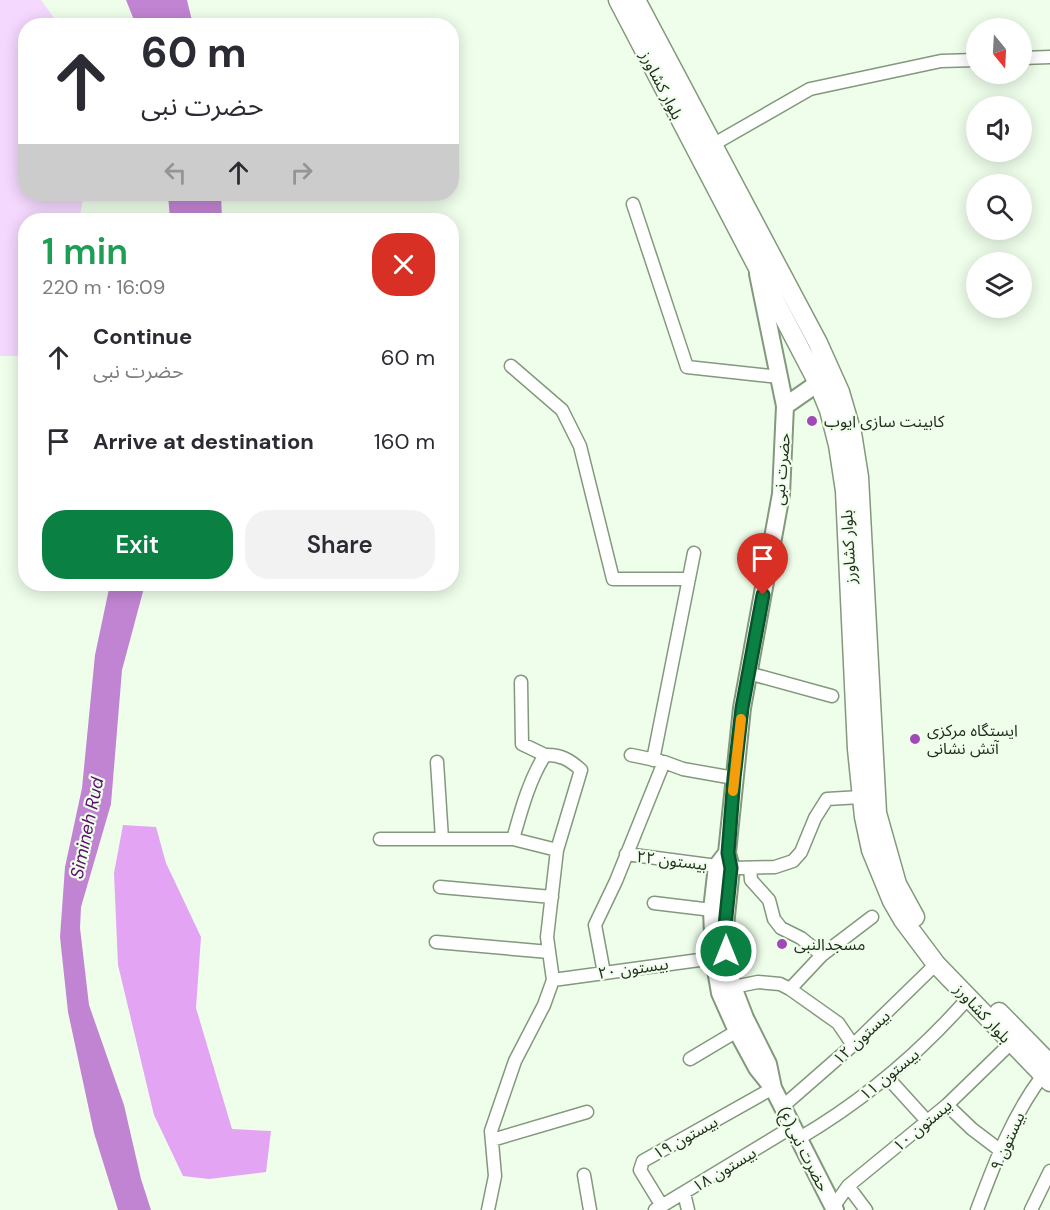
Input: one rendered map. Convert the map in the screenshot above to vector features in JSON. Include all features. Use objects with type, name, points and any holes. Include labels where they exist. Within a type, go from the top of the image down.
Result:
[{"type":"main road","name":"بلوار کشاورز","points":[[618,0],[795,337],[818,382],[829,410],[845,491],[865,749],[885,845],[897,884],[930,939],[1048,1074]]},
{"type":"main road","name":"بلوار کشاورز","points":[[636,0],[818,343],[840,392],[852,433],[860,487],[869,649],[861,797],[871,850],[885,886],[903,920],[936,964],[1011,1043],[1048,1074]]},
{"type":"street","points":[[1032,58],[1050,57]]},
{"type":"street","points":[[714,144],[810,89],[941,61],[966,60]]},
{"type":"street","points":[[633,204],[687,367],[779,377]]},
{"type":"street","name":"حضرت نبی","points":[[725,862],[742,708],[781,494],[785,406],[756,265]]},
{"type":"street","points":[[511,366],[562,410],[580,446],[613,579],[689,579]]},
{"type":"street","points":[[785,406],[818,382]]},
{"type":"street","points":[[604,973],[595,925],[626,854],[658,761],[694,553]]},
{"type":"street","points":[[748,673],[832,696]]},
{"type":"street","points":[[488,1210],[495,1176],[491,1131],[515,1061],[544,1005],[553,980],[547,937],[557,850],[581,770],[558,754],[544,755],[522,744],[521,682]]},
{"type":"street","points":[[513,839],[520,813],[544,755]]},
{"type":"street","points":[[631,755],[683,770],[734,778]]},
{"type":"street","points":[[437,762],[442,839]]},
{"type":"street","name":"بیستون ۲۲","points":[[626,854],[725,862],[750,868],[775,867],[793,861],[801,852],[815,818],[827,799],[861,797]]},
{"type":"street","points":[[380,839],[513,839],[557,850]]},
{"type":"street","name":"حضرت نبی(ع)","points":[[725,862],[712,910],[714,958],[720,993],[737,1031],[757,1068],[773,1088],[835,1208]]},
{"type":"street","name":"حضرت نبی(ع)","points":[[725,862],[726,951],[733,987],[744,1018],[768,1064],[773,1088]]},
{"type":"street","points":[[750,868],[751,880],[769,900],[774,919],[781,928],[801,938],[822,955]]},
{"type":"street","points":[[440,887],[552,897]]},
{"type":"street","points":[[654,903],[712,910]]},
{"type":"street","points":[[790,989],[822,955],[872,917]]},
{"type":"street","points":[[436,942],[549,952]]},
{"type":"street","name":"بیستون ۲۰","points":[[553,980],[714,958]]},
{"type":"street","name":"بیستون ۱۲","points":[[782,1107],[853,1045],[936,964]]},
{"type":"street","points":[[733,987],[758,982],[780,984],[838,1023],[853,1045]]},
{"type":"street","name":"بیستون ۱۱","points":[[795,1133],[824,1124],[888,1078],[918,1051],[969,997]]},
{"type":"street","points":[[690,1059],[737,1031]]},
{"type":"street","name":"بیستون ۱۰","points":[[835,1208],[848,1186],[947,1105],[1011,1043]]},
{"type":"street","name":"بیستون ۹","points":[[977,1210],[1010,1127],[1029,1093],[1048,1074]]},
{"type":"street","points":[[888,1078],[927,1121]]},
{"type":"street","name":"بیستون ۱۹","points":[[658,1208],[640,1170],[643,1161],[773,1088]]},
{"type":"street","points":[[947,1105],[972,1130],[1001,1151]]},
{"type":"street","points":[[492,1140],[587,1112]]},
{"type":"street","name":"بیستون ۱۸","points":[[658,1208],[795,1133]]},
{"type":"street","points":[[1031,1210],[1050,1171]]},
{"type":"street","points":[[584,1175],[590,1210]]},
{"type":"street","points":[[848,1186],[866,1210]]},
{"type":"street","points":[[684,1193],[688,1210]]},
{"type":"shaded area","points":[[0,0],[41,0],[54,18],[18,18],[18,201],[83,201],[80,213],[18,213],[18,354],[0,356]]},
{"type":"shaded area","points":[[123,825],[156,827],[166,863],[201,937],[196,1008],[232,1129],[271,1131],[266,1172],[209,1179],[183,1176],[154,1115],[118,965],[114,873]]},
{"type":"water","points":[[126,0],[187,0],[191,18],[133,18]]},
{"type":"water","points":[[169,201],[221,201],[222,213],[169,213]]},
{"type":"water","name":"Simineh Rud","points":[[109,591],[143,591],[122,670],[111,804],[81,907],[80,928],[89,1005],[124,1105],[141,1179],[151,1210],[118,1210],[94,1133],[68,1012],[60,937],[65,867],[82,788],[95,655]]},
{"type":"slow traffic","points":[[733,791],[741,719]]},
{"type":"place","name":"کابینت سازی ایوب","points":[[812,421]]},
{"type":"place","name":"ایستگاه مرکزی آتش نشانی","points":[[915,739]]},
{"type":"place","name":"مسجدالنبی","points":[[782,944]]},
{"type":"route","points":[[726,951],[725,926],[731,868],[728,853],[734,778],[742,708],[763,595]]}]
